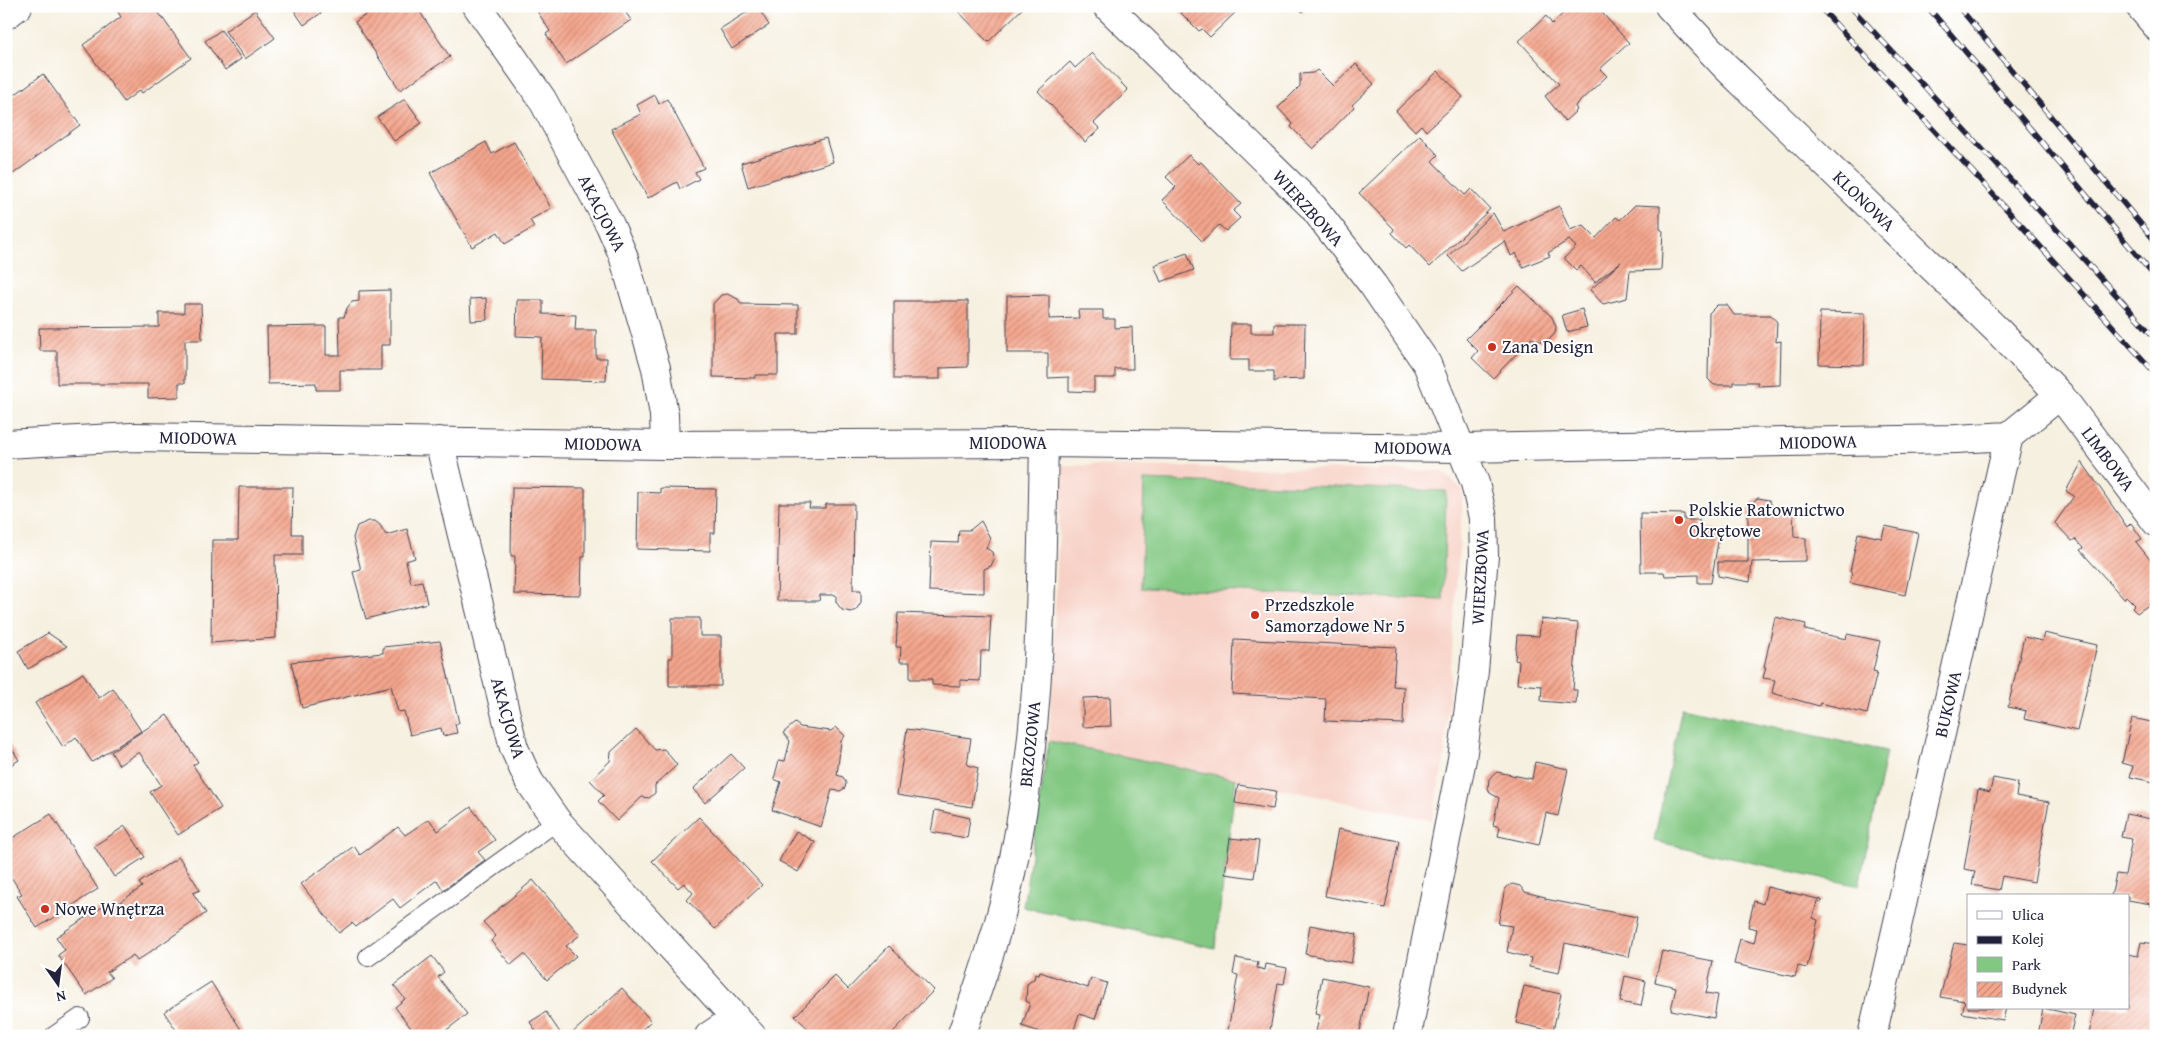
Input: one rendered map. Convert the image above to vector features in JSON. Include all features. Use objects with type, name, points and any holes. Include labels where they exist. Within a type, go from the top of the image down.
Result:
[{"type":"street","points":[[6,15],[18,6]]},
{"type":"street","name":"AKACJOWA","points":[[477,6],[542,99],[610,225],[620,248],[635,290],[656,368],[664,414],[665,445]]},
{"type":"street","name":"WIERZBOWA","points":[[1107,6],[1313,207],[1373,286],[1427,364],[1475,483],[1483,518],[1484,556],[1474,670],[1462,759],[1406,1036]]},
{"type":"street","name":"KLONOWA","points":[[1670,6],[1725,66],[1998,331],[2060,395]]},
{"type":"street","points":[[2009,436],[2060,395]]},
{"type":"street","name":"LIMBOWA","points":[[2060,395],[2156,522]]},
{"type":"street","name":"MIODOWA","points":[[6,444],[132,437],[665,445],[1044,443],[1461,448],[1946,439],[2009,436]]},
{"type":"street","name":"BUKOWA","points":[[1872,1036],[2009,436]]},
{"type":"street","name":"AKACJOWA","points":[[439,441],[514,748],[529,781],[557,821],[744,1027]]},
{"type":"street","name":"BRZOZOWA","points":[[961,1036],[977,992],[1008,886],[1024,805],[1035,708],[1042,563],[1044,443]]},
{"type":"street","points":[[709,1036],[744,1027]]},
{"type":"lane","points":[[2133,6],[2156,33]]},
{"type":"lane","points":[[368,957],[557,821]]},
{"type":"lane","points":[[54,1036],[80,1018]]},
{"type":"shaded area","name":"Przedszkole Samorządowe Nr 5","points":[[1062,465],[1441,471],[1463,490],[1445,755],[1432,820],[1049,741]]},
{"type":"green space","points":[[1144,480],[1446,491],[1443,600],[1141,588]]},
{"type":"green space","points":[[1682,707],[1886,751],[1859,886],[1654,841]]},
{"type":"green space","points":[[1049,741],[1236,779],[1215,948],[1023,907]]},
{"type":"building","points":[[116,6],[154,6],[191,58],[142,93],[140,90],[124,102],[83,45],[121,17]]},
{"type":"building","points":[[296,6],[331,6],[304,25],[293,9]]},
{"type":"building","points":[[379,6],[402,6],[404,9],[409,6],[416,6],[450,57],[400,90],[355,22]]},
{"type":"building","points":[[537,6],[621,6],[631,20],[566,64],[546,34],[550,31],[535,8]]},
{"type":"building","points":[[757,6],[769,25],[732,49],[720,29]]},
{"type":"building","points":[[953,6],[1025,6],[988,42]]},
{"type":"building","points":[[1174,6],[1242,6],[1210,37],[1202,29],[1199,31]]},
{"type":"building","points":[[1296,6],[1308,6],[1302,12]]},
{"type":"building","points":[[1571,6],[1596,6],[1629,43],[1600,69],[1607,76],[1575,106],[1577,110],[1565,121],[1545,96],[1559,84],[1519,41],[1546,16],[1552,24]]},
{"type":"building","points":[[255,10],[275,38],[245,59],[225,31]]},
{"type":"building","points":[[221,30],[241,59],[225,70],[205,41]]},
{"type":"building","points":[[1092,53],[1128,90],[1094,123],[1100,129],[1085,142],[1038,91],[1070,62],[1075,68]]},
{"type":"building","points":[[1356,64],[1374,84],[1352,105],[1354,107],[1313,149],[1291,127],[1293,124],[1278,108],[1300,86],[1300,74],[1313,73],[1317,70],[1333,86]]},
{"type":"building","points":[[1438,71],[1463,97],[1426,131],[1421,125],[1415,131],[1396,111]]},
{"type":"building","points":[[43,74],[80,125],[13,174],[6,165],[6,101]]},
{"type":"building","points":[[655,95],[659,104],[667,99],[704,168],[695,172],[699,179],[680,189],[677,182],[648,198],[611,129],[641,114],[637,105]]},
{"type":"building","points":[[405,99],[422,123],[394,141],[377,117]]},
{"type":"building","points":[[1420,135],[1438,155],[1432,161],[1465,195],[1471,189],[1490,209],[1430,267],[1409,245],[1406,248],[1392,233],[1394,229],[1359,193]]},
{"type":"building","points":[[826,138],[833,162],[748,187],[741,163]]},
{"type":"building","points":[[486,142],[492,154],[514,142],[551,208],[530,220],[534,227],[505,244],[498,232],[472,247],[430,173]]},
{"type":"building","points":[[1189,155],[1198,164],[1201,162],[1241,204],[1233,211],[1240,218],[1226,231],[1219,225],[1202,241],[1162,200],[1176,187],[1166,177]]},
{"type":"building","points":[[1635,205],[1660,206],[1660,229],[1663,231],[1661,270],[1630,271],[1627,298],[1603,304],[1590,290],[1621,262],[1595,282],[1581,266],[1576,270],[1564,258],[1576,247],[1569,240],[1548,253],[1550,256],[1523,267],[1516,253],[1511,256],[1505,241],[1462,271],[1448,256],[1493,213],[1504,232],[1559,206],[1570,230],[1583,225],[1596,238],[1616,217],[1620,220]]},
{"type":"building","points":[[1187,253],[1194,270],[1161,282],[1154,265]]},
{"type":"building","points":[[1519,286],[1552,317],[1556,327],[1555,333],[1549,340],[1542,342],[1532,338],[1493,378],[1472,358],[1478,351],[1466,339]]},
{"type":"building","points":[[390,290],[390,345],[381,345],[381,370],[340,370],[340,390],[316,390],[316,383],[268,384],[267,327],[326,326],[326,355],[340,355],[339,317],[344,317],[347,308],[352,302],[359,301],[359,291]]},
{"type":"building","points":[[727,294],[738,299],[741,304],[798,305],[798,334],[778,334],[778,375],[755,375],[755,378],[713,377],[713,304],[721,295]]},
{"type":"building","points":[[1049,295],[1049,319],[1079,318],[1078,310],[1103,310],[1103,319],[1115,319],[1115,328],[1132,327],[1133,369],[1115,369],[1115,378],[1094,378],[1094,392],[1069,391],[1069,377],[1048,378],[1048,353],[1007,353],[1007,296]]},
{"type":"building","points":[[486,298],[487,320],[471,321],[470,299]]},
{"type":"building","points":[[517,300],[543,300],[543,314],[576,315],[575,330],[596,330],[596,358],[607,358],[606,381],[541,379],[542,337],[516,336]]},
{"type":"building","points":[[894,301],[968,301],[968,367],[940,368],[940,379],[894,379]]},
{"type":"building","points":[[184,304],[201,304],[202,340],[185,340],[185,383],[179,383],[179,397],[148,398],[148,384],[57,384],[57,351],[40,351],[39,328],[159,327],[159,313],[184,313]]},
{"type":"building","points":[[1717,305],[1727,305],[1734,315],[1771,315],[1777,322],[1776,342],[1781,341],[1780,385],[1758,386],[1758,382],[1733,382],[1733,385],[1714,385],[1708,379],[1709,313]]},
{"type":"building","points":[[1582,309],[1587,327],[1567,332],[1562,315]]},
{"type":"building","points":[[1820,312],[1865,313],[1864,365],[1819,364]]},
{"type":"building","points":[[1231,324],[1251,324],[1251,333],[1274,333],[1274,324],[1305,324],[1304,379],[1277,380],[1274,382],[1274,371],[1249,371],[1249,360],[1230,360]]},
{"type":"building","points":[[2082,462],[2127,527],[2131,523],[2142,539],[2136,542],[2156,567],[2156,600],[2137,613],[2132,608],[2135,605],[2126,596],[2124,599],[2080,550],[2083,548],[2075,539],[2072,541],[2055,523],[2074,496],[2066,491]]},
{"type":"building","points":[[239,487],[293,487],[292,534],[302,534],[302,555],[275,555],[276,638],[211,643],[212,540],[238,540]]},
{"type":"building","points":[[512,487],[585,488],[585,557],[582,557],[581,595],[514,594],[515,556],[511,556]]},
{"type":"building","points":[[660,488],[716,489],[715,533],[710,533],[710,551],[637,549],[638,492],[660,493]]},
{"type":"building","points":[[1758,498],[1769,500],[1775,512],[1793,512],[1794,537],[1806,538],[1806,561],[1752,562],[1750,582],[1718,576],[1718,562],[1748,562],[1748,509]]},
{"type":"building","points":[[779,503],[810,503],[809,508],[825,508],[826,504],[854,504],[853,590],[861,590],[861,602],[856,610],[851,612],[842,610],[836,602],[836,595],[820,595],[819,601],[777,601]]},
{"type":"building","points":[[1640,513],[1684,514],[1684,520],[1699,520],[1701,522],[1701,529],[1720,530],[1711,583],[1698,583],[1698,575],[1665,576],[1664,572],[1641,572]]},
{"type":"building","points":[[369,521],[375,521],[380,525],[386,535],[407,529],[415,558],[406,561],[411,583],[422,581],[427,603],[366,619],[353,572],[361,570],[353,538],[357,526]]},
{"type":"building","points":[[981,521],[990,538],[986,548],[992,552],[994,559],[991,566],[984,569],[984,593],[929,591],[931,542],[958,543],[959,530],[970,530]]},
{"type":"building","points":[[1885,526],[1918,533],[1905,595],[1850,583],[1852,572],[1850,572],[1858,533],[1882,538]]},
{"type":"building","points":[[898,613],[991,616],[989,651],[981,651],[980,681],[960,680],[960,686],[932,685],[932,679],[910,679],[910,662],[900,662],[901,647],[896,647]]},
{"type":"building","points":[[1775,617],[1806,624],[1805,630],[1846,639],[1847,634],[1880,641],[1873,671],[1877,672],[1867,714],[1820,703],[1819,706],[1772,693],[1775,680],[1763,678]]},
{"type":"building","points":[[672,618],[700,618],[700,636],[721,636],[721,686],[669,686],[669,658],[672,658]]},
{"type":"building","points":[[1541,619],[1578,623],[1573,690],[1577,690],[1576,704],[1541,701],[1542,686],[1517,684],[1519,661],[1515,660],[1517,635],[1539,636]]},
{"type":"building","points":[[48,633],[67,646],[28,669],[18,651]]},
{"type":"building","points":[[2044,633],[2097,645],[2077,731],[2024,719],[2026,711],[2008,707],[2024,637],[2042,641]]},
{"type":"building","points":[[1234,639],[1396,647],[1393,686],[1404,687],[1403,724],[1325,721],[1326,699],[1232,694]]},
{"type":"building","points":[[440,641],[459,723],[455,724],[457,733],[443,736],[441,728],[410,735],[404,711],[398,712],[391,686],[302,708],[291,662],[383,653],[383,647]]},
{"type":"building","points":[[83,673],[99,698],[113,688],[141,731],[92,762],[76,737],[63,747],[35,703]]},
{"type":"building","points":[[1110,697],[1111,726],[1083,727],[1083,698]]},
{"type":"building","points":[[167,715],[198,762],[193,765],[221,808],[178,835],[150,792],[161,785],[139,752],[119,765],[111,752]]},
{"type":"building","points":[[2132,718],[2156,723],[2154,782],[2130,777],[2133,766],[2122,763]]},
{"type":"building","points":[[795,723],[800,727],[831,731],[836,727],[845,736],[841,741],[837,775],[843,777],[846,783],[845,788],[840,791],[832,790],[821,827],[772,810],[781,782],[774,779],[779,760],[785,761],[790,741],[783,733]]},
{"type":"building","points":[[636,729],[655,750],[664,749],[677,765],[655,785],[655,793],[649,798],[642,797],[617,821],[598,801],[604,795],[590,780],[610,761],[611,752]]},
{"type":"building","points":[[907,729],[971,738],[967,765],[978,768],[972,807],[897,795]]},
{"type":"building","points":[[6,739],[19,760],[6,768]]},
{"type":"building","points":[[731,754],[744,768],[705,803],[693,789]]},
{"type":"building","points":[[1535,762],[1568,769],[1558,816],[1546,813],[1539,845],[1498,836],[1500,827],[1493,825],[1499,798],[1490,793],[1488,788],[1489,779],[1497,772],[1532,779]]},
{"type":"building","points":[[1993,778],[2018,783],[2016,796],[2049,802],[2034,882],[2002,876],[1999,890],[1972,885],[1975,871],[1964,869],[1978,789],[1990,792]]},
{"type":"building","points":[[1238,785],[1276,791],[1273,809],[1235,803]]},
{"type":"building","points":[[471,807],[495,840],[478,852],[485,860],[443,890],[437,880],[400,908],[393,899],[356,927],[352,923],[339,933],[301,884],[354,846],[360,855],[398,827],[405,835],[429,819],[438,831]]},
{"type":"building","points":[[935,810],[970,818],[967,838],[931,832]]},
{"type":"building","points":[[51,814],[98,889],[37,928],[17,896],[22,894],[6,869],[6,842]]},
{"type":"building","points":[[2126,814],[2156,820],[2156,908],[2151,907],[2151,904],[2130,900],[2130,894],[2111,894],[2116,874],[2125,875],[2132,839],[2121,837]]},
{"type":"building","points":[[699,817],[762,885],[715,929],[687,900],[693,893],[684,883],[678,888],[652,861]]},
{"type":"building","points":[[125,826],[145,857],[114,877],[94,846]]},
{"type":"building","points":[[1338,829],[1399,841],[1385,908],[1325,896]]},
{"type":"building","points":[[796,831],[815,842],[798,872],[779,861]]},
{"type":"building","points":[[1230,838],[1259,841],[1254,878],[1225,874]]},
{"type":"building","points":[[179,857],[200,890],[193,893],[206,913],[137,961],[133,955],[107,972],[112,978],[86,995],[58,955],[65,950],[56,937],[102,907],[105,911],[114,906],[142,887],[139,883]]},
{"type":"building","points":[[533,880],[580,935],[566,946],[576,956],[547,980],[524,954],[511,965],[491,941],[496,936],[483,922]]},
{"type":"building","points":[[1512,884],[1520,886],[1525,892],[1545,897],[1545,899],[1637,917],[1629,957],[1565,943],[1559,973],[1529,967],[1531,958],[1507,952],[1512,926],[1498,924],[1505,888]]},
{"type":"building","points":[[1767,887],[1822,900],[1822,902],[1817,901],[1813,918],[1818,920],[1807,968],[1798,966],[1795,977],[1734,964],[1740,939],[1754,943],[1757,929],[1748,927],[1754,901],[1763,904]]},
{"type":"building","points":[[1310,925],[1357,934],[1351,963],[1305,954]]},
{"type":"building","points":[[2141,942],[2156,944],[2156,1036],[2089,1035],[2094,1010],[2130,1010],[2130,954],[2138,956]]},
{"type":"building","points":[[1954,943],[1967,945],[1967,1010],[2006,1010],[2003,1020],[1962,1013],[1965,1001],[1940,997]]},
{"type":"building","points":[[889,946],[934,990],[893,1032],[898,1036],[816,1036],[795,1016],[835,976],[848,989]]},
{"type":"building","points":[[1662,951],[1713,961],[1706,993],[1718,995],[1714,1018],[1671,1010],[1676,987],[1655,982]]},
{"type":"building","points":[[432,956],[444,972],[438,977],[467,1014],[439,1036],[417,1036],[395,1007],[405,999],[394,985]]},
{"type":"building","points":[[1236,958],[1258,962],[1257,968],[1265,970],[1266,964],[1287,968],[1284,984],[1278,983],[1269,1036],[1227,1036],[1238,975],[1233,974]]},
{"type":"building","points":[[1040,972],[1088,988],[1091,978],[1107,983],[1095,1019],[1079,1014],[1072,1036],[1052,1036],[1022,1026],[1030,1003],[1026,1001],[1027,984],[1034,979],[1035,974],[1039,975]]},
{"type":"building","points":[[1625,976],[1646,981],[1641,1006],[1620,1002]]},
{"type":"building","points":[[1322,977],[1369,987],[1359,1036],[1340,1036],[1316,1031],[1320,1015],[1315,1014]]},
{"type":"building","points":[[211,982],[245,1036],[180,1036],[164,1012]]},
{"type":"building","points":[[1524,986],[1561,994],[1553,1031],[1516,1023]]},
{"type":"building","points":[[622,988],[651,1021],[635,1036],[569,1036]]},
{"type":"building","points":[[2043,1010],[2075,1015],[2070,1036],[2038,1036]]},
{"type":"building","points":[[546,1012],[561,1034],[558,1036],[539,1036],[530,1022]]},
{"type":"building","points":[[1463,1031],[1479,1035],[1479,1036],[1462,1036]]},
{"type":"railway","points":[[1819,6],[2156,374]]},
{"type":"railway","points":[[1850,6],[2156,339]]},
{"type":"railway","points":[[1927,6],[2156,278]]},
{"type":"railway","points":[[1958,6],[2156,242]]},
{"type":"place","name":"Zana Design","points":[[1492,347]]},
{"type":"place","name":"Polskie Ratownictwo Okrętowe","points":[[1679,520]]},
{"type":"place","name":"Przedszkole Samorządowe Nr 5","points":[[1255,615]]},
{"type":"place","name":"Nowe Wnętrza","points":[[45,909]]}]
